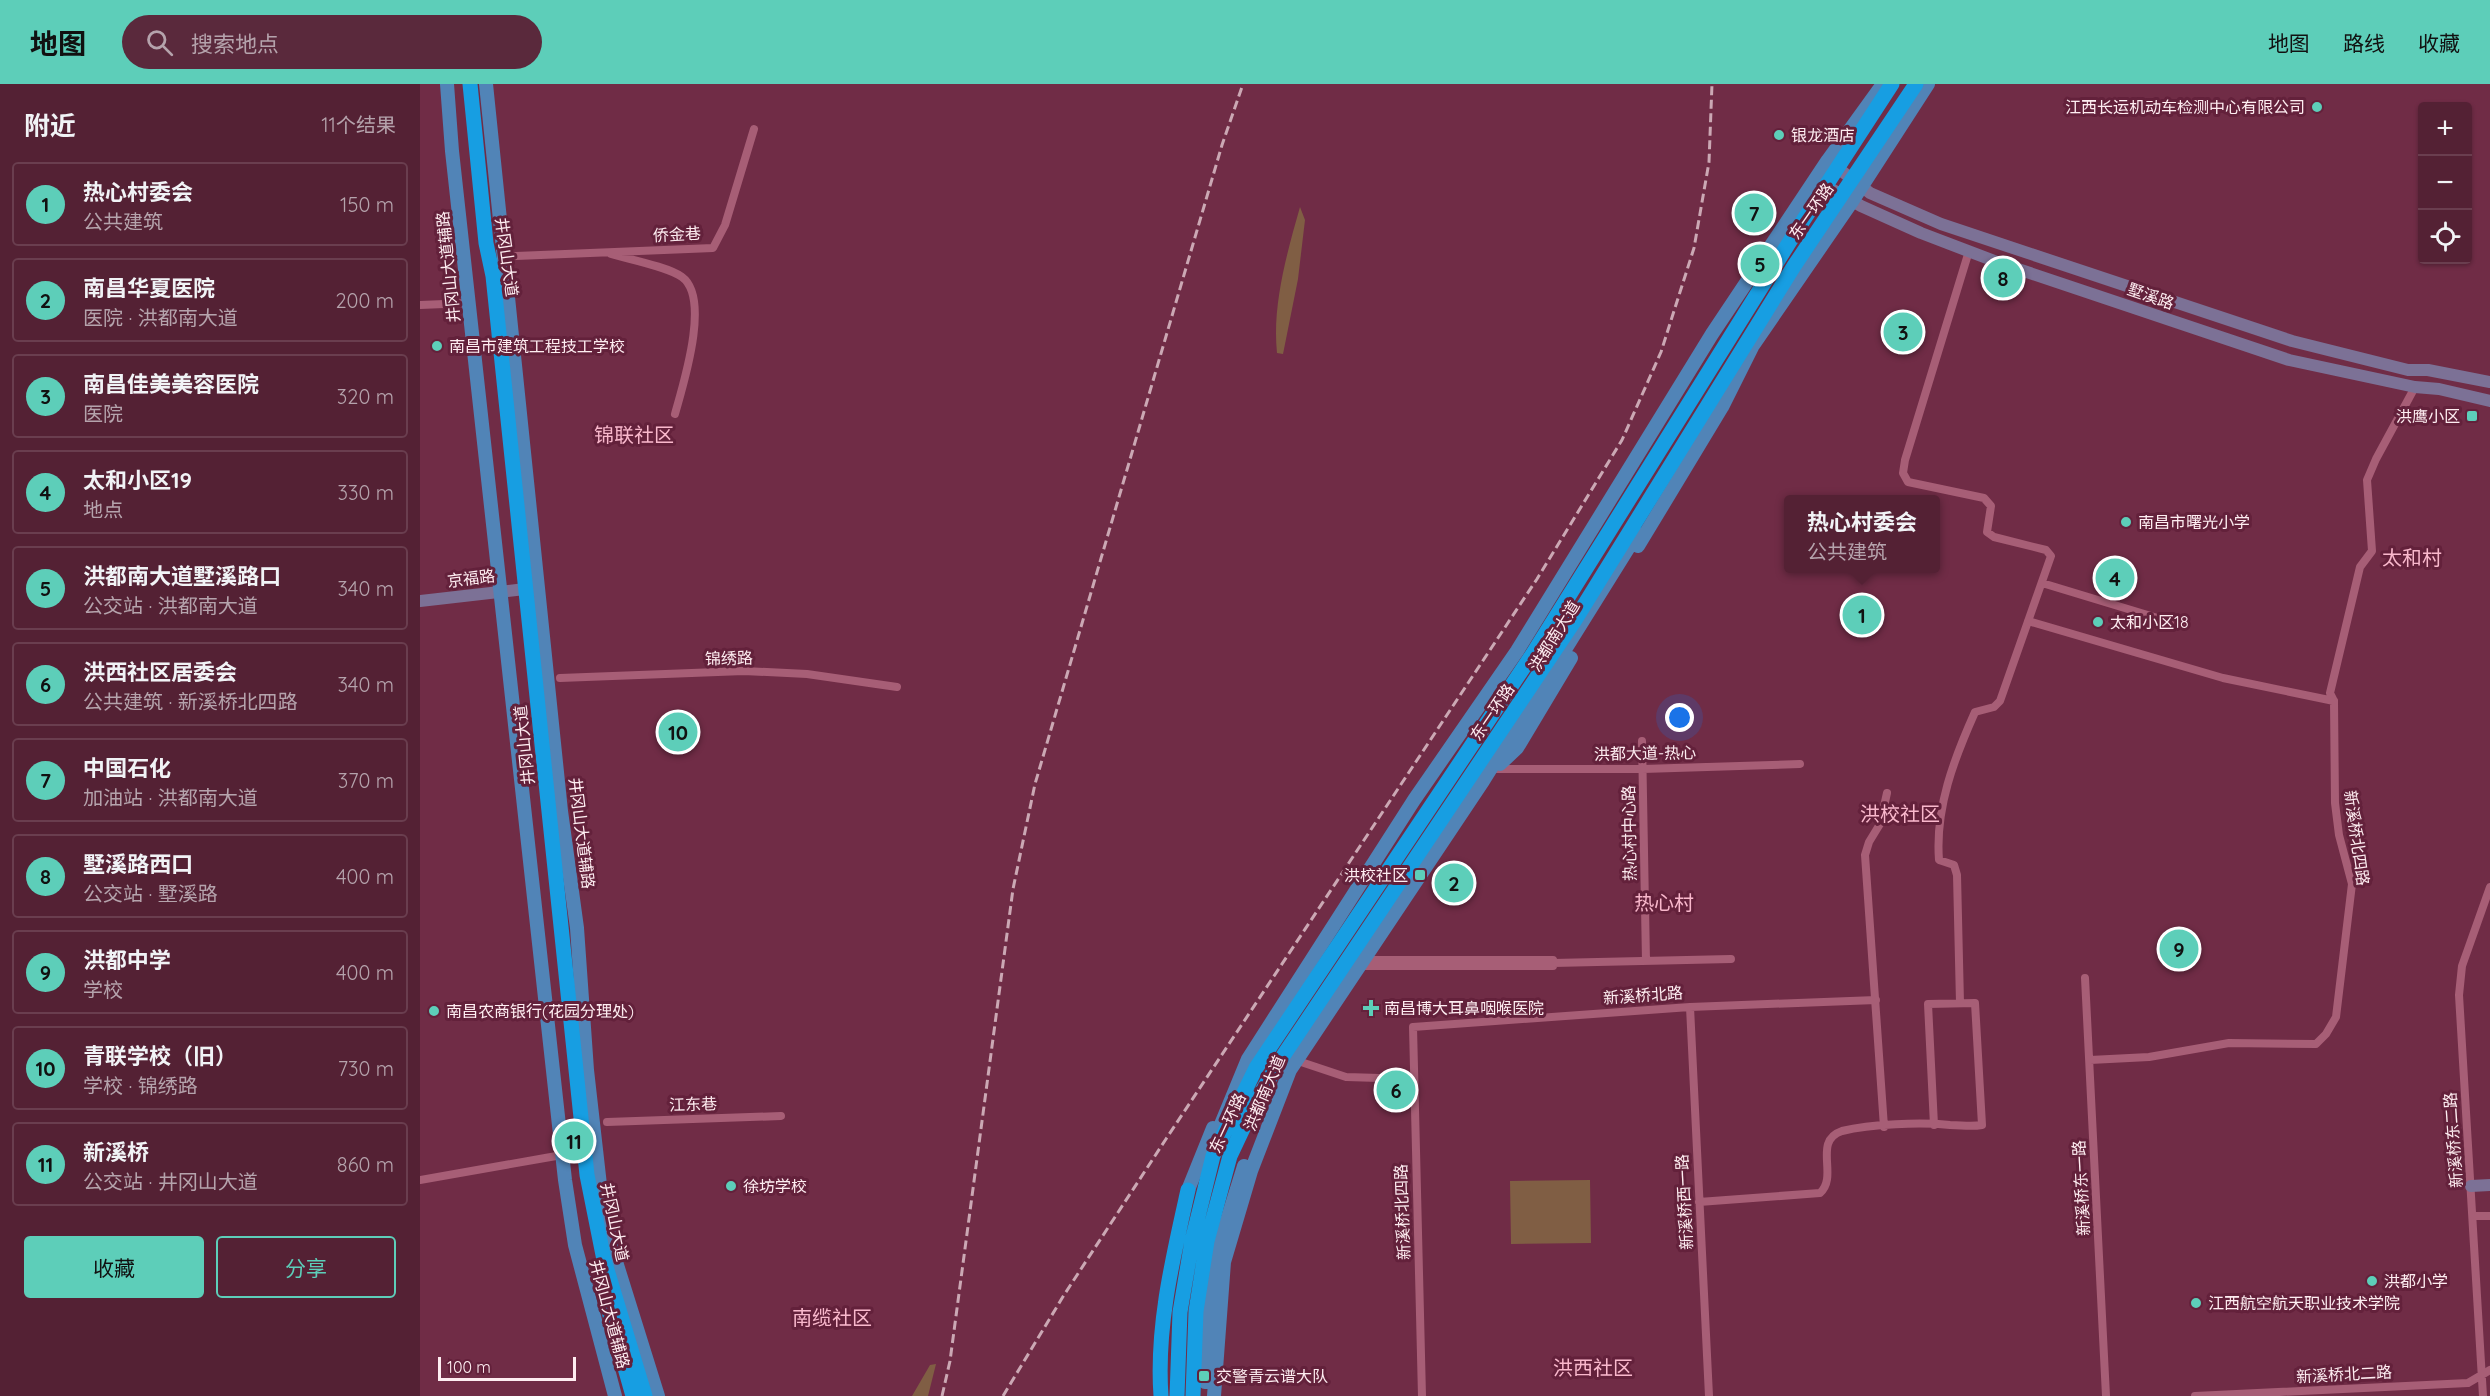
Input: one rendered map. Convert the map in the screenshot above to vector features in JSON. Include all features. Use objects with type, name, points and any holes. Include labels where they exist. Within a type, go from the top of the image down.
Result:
[{"type":"highway","name":"井冈山大道","points":[[462,84],[483,277],[489,309],[522,589],[587,1175],[604,1260],[645,1396]]},
{"type":"highway","name":"井冈山大道","points":[[470,84],[486,243],[493,276],[577,1176],[593,1257],[633,1396]]},
{"type":"highway","name":"东一环路","points":[[1180,1396],[1180,1312],[1195,1231],[1213,1156],[1256,1068],[1532,654],[1797,230],[1892,84]]},
{"type":"highway","name":"东一环路","points":[[1193,1396],[1196,1311],[1208,1241],[1230,1156],[1256,1101],[1283,1056],[1575,620],[1794,266],[1916,84]]},
{"type":"highway","points":[[1161,1396],[1164,1318],[1171,1268],[1188,1190]]},
{"type":"main road","name":"洪都南大道","points":[[1180,1396],[1187,1250],[1216,1135],[1248,1059],[1414,800],[1517,651],[1713,334],[1828,160],[1883,84]]},
{"type":"main road","name":"洪都南大道","points":[[1214,1396],[1224,1262],[1251,1171],[1293,1065],[1487,774],[1732,377],[1862,187],[1928,84]]},
{"type":"main road","name":"井冈山大道辅路","points":[[486,86],[556,765],[577,928],[587,1070],[600,1185],[613,1252],[658,1396]]},
{"type":"main road","name":"井冈山大道辅路","points":[[448,90],[513,723],[562,1155],[575,1245],[615,1396]]},
{"type":"main road","points":[[1487,774],[1517,748],[1722,407],[1794,266]]},
{"type":"main road","points":[[1188,1190],[1207,1140],[1248,1059]]},
{"type":"main road","points":[[1205,1396],[1207,1333],[1215,1258],[1231,1202],[1260,1121],[1293,1065]]},
{"type":"street","name":"侨金巷","points":[[516,256],[713,248],[725,225],[754,129]]},
{"type":"street","name":"墅溪路","points":[[1828,160],[1870,193],[1941,224],[2292,341],[2408,370],[2428,370],[2490,382]]},
{"type":"street","name":"墅溪路","points":[[1815,180],[1921,233],[2289,360],[2490,401]]},
{"type":"street","points":[[1960,1003],[1956,875],[1954,865],[1939,860],[1941,813],[1948,781],[1975,712],[1994,707],[2000,701],[2051,560],[2050,552],[1994,537],[1987,532],[1991,506],[1984,498],[1908,482],[1903,473],[1969,251]]},
{"type":"street","points":[[605,252],[680,275],[689,283],[694,304],[693,346],[675,414]]},
{"type":"street","points":[[420,305],[469,303]]},
{"type":"street","name":"新溪桥北四路","points":[[2090,1060],[2150,1057],[2229,1043],[2316,1044],[2326,1034],[2336,1017],[2352,884],[2339,834],[2335,803],[2334,700],[2330,693],[2360,567],[2372,550],[2367,480],[2415,387]]},
{"type":"street","points":[[2042,583],[2184,626]]},
{"type":"street","name":"京福路","points":[[420,601],[522,589]]},
{"type":"street","points":[[2028,621],[2223,678],[2334,700]]},
{"type":"street","name":"锦绣路","points":[[560,678],[744,671],[807,674],[897,687]]},
{"type":"street","name":"热心村中心路","points":[[1642,741],[1646,961]]},
{"type":"street","name":"洪都大道-热心","points":[[1487,774],[1800,764]]},
{"type":"street","points":[[1884,1127],[1865,855],[1869,842],[1880,824],[1887,793]]},
{"type":"street","name":"新溪桥东二路","points":[[2483,1396],[2486,1372],[2473,1216],[2459,995],[2462,966],[2490,887]]},
{"type":"street","points":[[1360,963],[1553,966],[1553,963],[1731,959]]},
{"type":"street","name":"新溪桥东一路","points":[[2085,978],[2106,1396]]},
{"type":"street","name":"新溪桥北路","points":[[1413,1027],[1690,1007],[1876,1000]]},
{"type":"street","points":[[1699,1202],[1817,1194],[1826,1185],[1828,1144],[1835,1133],[1853,1128],[1952,1125],[1965,1128],[1982,1125],[1975,1003],[1928,1004],[1934,1125]]},
{"type":"street","name":"新溪桥西一路","points":[[1690,1007],[1709,1396]]},
{"type":"street","name":"新溪桥北四路","points":[[1413,1027],[1422,1396]]},
{"type":"street","points":[[1293,1065],[1346,1077],[1413,1078]]},
{"type":"street","name":"江东巷","points":[[607,1122],[781,1116]]},
{"type":"street","points":[[420,1180],[562,1155]]},
{"type":"street","points":[[2471,1186],[2490,1185]]},
{"type":"street","points":[[2473,1216],[2490,1216]]},
{"type":"street","name":"新溪桥北二路","points":[[2195,1396],[2468,1383],[2486,1372]]},
{"type":"shaded area","points":[[1300,207],[1305,220],[1298,279],[1283,354],[1277,353],[1279,298]]},
{"type":"shaded area","points":[[1590,1180],[1591,1243],[1511,1244],[1510,1181]]},
{"type":"shaded area","points":[[936,1364],[928,1396],[912,1396],[930,1365]]},
{"type":"railway","points":[[942,1396],[950,1361],[1013,889],[1035,784],[1222,145],[1243,84]]},
{"type":"railway","points":[[1003,1396],[1064,1295],[1537,579],[1622,440],[1661,352],[1694,248],[1709,162],[1712,84]]},
{"type":"place","name":"江西长运机动车检测中心有限公司","points":[[2317,107]]},
{"type":"place","name":"银龙酒店","points":[[1779,135]]},
{"type":"place","name":"中国石化","points":[[1754,213]]},
{"type":"place","name":"洪都南大道墅溪路口","points":[[1760,264]]},
{"type":"place","name":"墅溪路西口","points":[[2003,278]]},
{"type":"place","name":"南昌佳美美容医院","points":[[1903,332]]},
{"type":"place","name":"南昌市建筑工程技工学校","points":[[437,346]]},
{"type":"place","name":"洪鹰小区","points":[[2472,416]]},
{"type":"place","name":"南昌市曙光小学","points":[[2126,522]]},
{"type":"place","name":"太和小区19","points":[[2115,578]]},
{"type":"place","name":"热心村委会","points":[[1862,615]]},
{"type":"place","name":"太和小区18","points":[[2098,622]]},
{"type":"place","name":"青联学校（旧）","points":[[678,732]]},
{"type":"place","name":"洪校社区","points":[[1420,875]]},
{"type":"place","name":"南昌华夏医院","points":[[1454,883]]},
{"type":"place","name":"洪都中学","points":[[2179,949]]},
{"type":"place","name":"南昌博大耳鼻咽喉医院","points":[[1371,1008]]},
{"type":"place","name":"南昌农商银行(花园分理处)","points":[[434,1011]]},
{"type":"place","name":"洪西社区居委会","points":[[1396,1090]]},
{"type":"place","name":"新溪桥","points":[[574,1141]]},
{"type":"place","name":"徐坊学校","points":[[731,1186]]},
{"type":"place","name":"洪都小学","points":[[2372,1281]]},
{"type":"place","name":"江西航空航天职业技术学院","points":[[2196,1303]]},
{"type":"place","name":"交警青云谱大队","points":[[1204,1376]]},
{"type":"district","name":"锦联社区","points":[[634,435]]},
{"type":"district","name":"太和村","points":[[2412,558]]},
{"type":"district","name":"洪校社区","points":[[1900,814]]},
{"type":"district","name":"热心村","points":[[1664,903]]},
{"type":"district","name":"南缆社区","points":[[832,1318]]},
{"type":"district","name":"洪西社区","points":[[1593,1368]]}]
